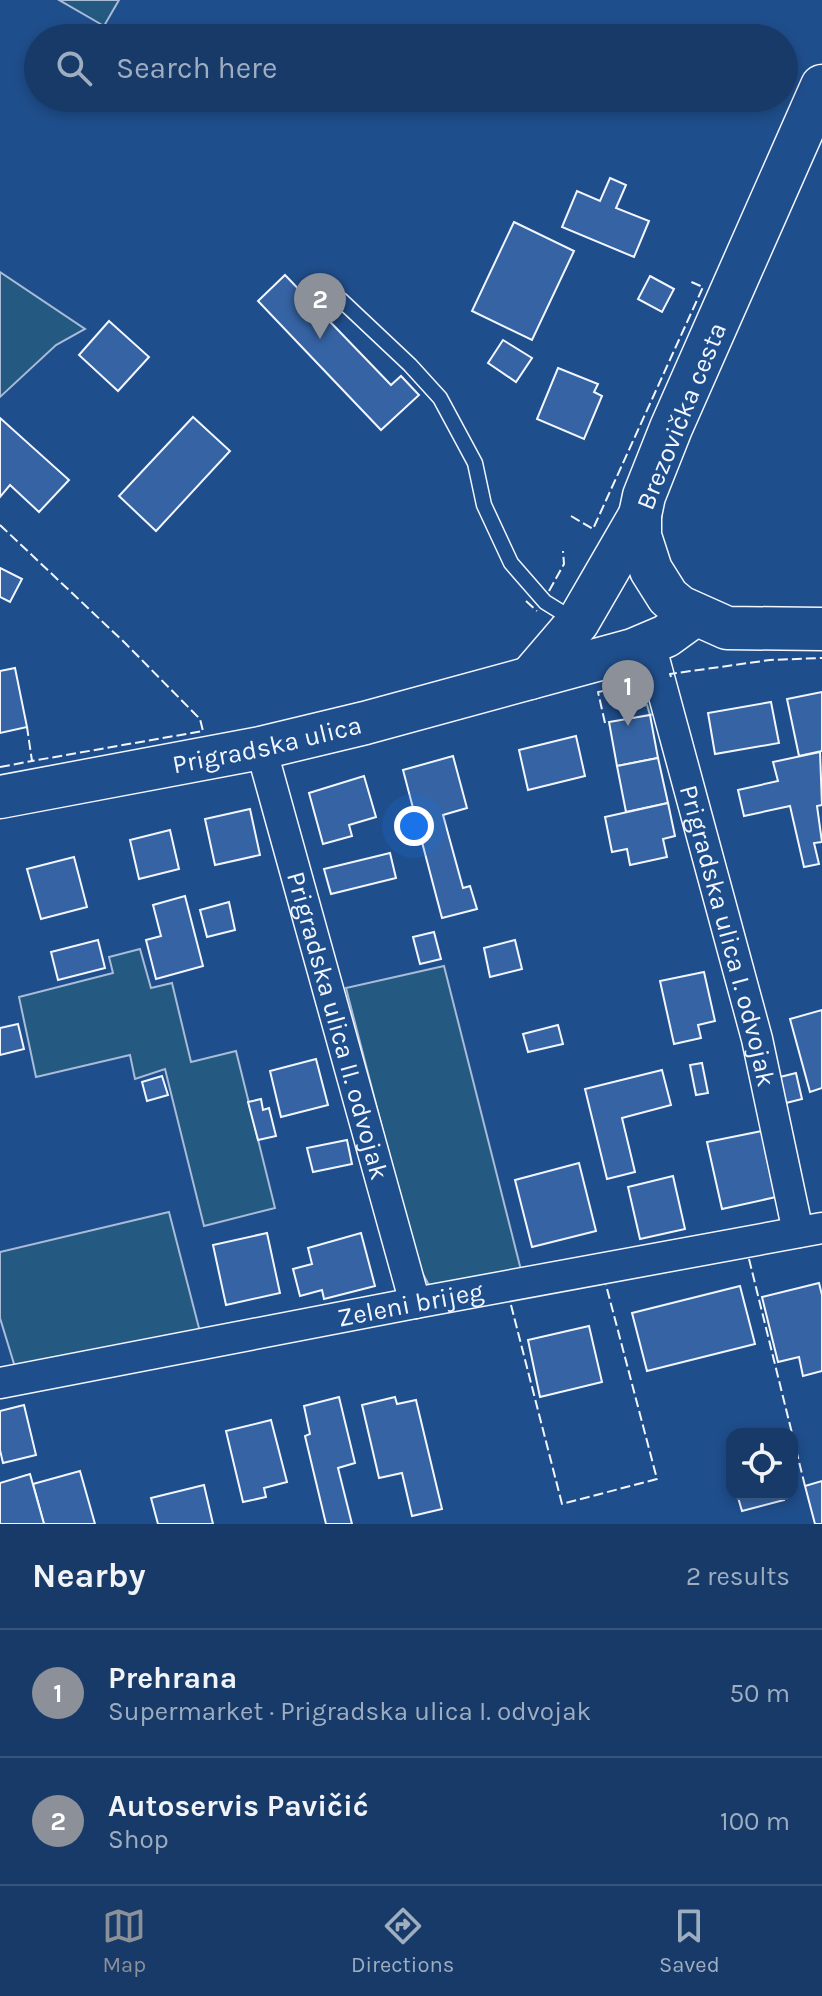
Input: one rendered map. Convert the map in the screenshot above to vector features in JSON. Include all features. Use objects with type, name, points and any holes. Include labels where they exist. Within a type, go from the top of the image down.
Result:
[{"type":"main road","name":"Brezovička cesta","points":[[822,86],[671,428],[644,496],[640,515],[644,555],[659,585],[668,597],[695,615],[727,628],[822,629]]},
{"type":"main road","points":[[530,678],[578,622],[640,515]]},
{"type":"main road","name":"Prigradska ulica","points":[[0,797],[261,748],[365,723],[650,644],[695,615]]},
{"type":"street","name":"Prigradska ulica I. odvojak","points":[[650,644],[810,1230]]},
{"type":"street","name":"Prigradska ulica II. odvojak","points":[[261,748],[415,1303]]},
{"type":"street","name":"Zeleni brijeg","points":[[0,1383],[810,1230]]},
{"type":"lane","points":[[341,300],[440,398],[475,463],[484,505],[511,563],[545,602],[578,622]]},
{"type":"path","points":[[618,682],[626,719]]},
{"type":"shaded area","points":[[59,0],[119,0],[105,24]]},
{"type":"shaded area","points":[[0,272],[85,329],[56,345],[0,397]]},
{"type":"shaded area","points":[[652,681],[659,713],[650,715],[647,705],[629,709],[624,687]]},
{"type":"shaded area","points":[[140,949],[151,988],[172,983],[191,1062],[236,1051],[275,1208],[204,1226],[165,1069],[135,1079],[130,1055],[36,1077],[19,997],[113,973],[109,957]]},
{"type":"shaded area","points":[[444,966],[522,1274],[430,1287],[417,1263],[346,988]]},
{"type":"shaded area","points":[[169,1212],[200,1332],[15,1367],[0,1318],[0,1252]]},
{"type":"building","points":[[610,178],[626,185],[616,208],[649,221],[634,257],[562,227],[577,191],[600,201]]},
{"type":"building","points":[[514,222],[574,251],[532,340],[472,311]]},
{"type":"building","points":[[285,275],[391,385],[401,376],[419,395],[381,430],[258,301]]},
{"type":"building","points":[[650,276],[674,289],[662,312],[638,299]]},
{"type":"building","points":[[109,321],[149,357],[118,391],[79,355]]},
{"type":"building","points":[[503,340],[532,358],[516,382],[488,363]]},
{"type":"building","points":[[558,368],[598,384],[594,392],[602,396],[584,439],[537,419]]},
{"type":"building","points":[[193,417],[230,451],[156,531],[119,496]]},
{"type":"building","points":[[0,418],[69,480],[39,512],[10,485],[0,497]]},
{"type":"building","points":[[0,568],[22,579],[10,602],[0,597]]},
{"type":"building","points":[[15,668],[27,727],[0,733],[0,671]]},
{"type":"building","points":[[822,692],[822,751],[799,756],[787,699]]},
{"type":"building","points":[[771,702],[779,743],[715,754],[708,713]]},
{"type":"building","points":[[650,715],[658,758],[617,766],[609,722]]},
{"type":"building","points":[[576,736],[585,776],[528,790],[519,750]]},
{"type":"building","points":[[820,752],[822,805],[817,806],[822,842],[814,843],[819,864],[804,867],[790,806],[744,816],[738,790],[778,781],[773,762]]},
{"type":"building","points":[[453,756],[467,808],[443,815],[463,888],[470,886],[477,909],[442,918],[403,770]]},
{"type":"building","points":[[658,758],[668,803],[626,812],[617,766]]},
{"type":"building","points":[[364,776],[376,817],[349,825],[352,836],[323,844],[309,793]]},
{"type":"building","points":[[668,803],[675,836],[663,839],[667,857],[630,865],[627,849],[612,852],[605,817]]},
{"type":"building","points":[[250,809],[260,855],[215,865],[205,819]]},
{"type":"building","points":[[170,830],[179,869],[139,879],[130,840]]},
{"type":"building","points":[[390,853],[396,878],[331,894],[324,869]]},
{"type":"building","points":[[74,857],[87,907],[41,919],[27,869]]},
{"type":"building","points":[[185,896],[203,966],[156,979],[146,940],[161,936],[153,905]]},
{"type":"building","points":[[229,902],[235,930],[207,937],[200,910]]},
{"type":"building","points":[[434,932],[441,959],[420,964],[413,937]]},
{"type":"building","points":[[98,940],[105,968],[58,980],[51,952]]},
{"type":"building","points":[[515,940],[522,969],[490,977],[484,948]]},
{"type":"building","points":[[704,972],[715,1021],[698,1025],[701,1038],[674,1044],[660,981]]},
{"type":"building","points":[[822,1010],[822,1088],[810,1092],[790,1019]]},
{"type":"building","points":[[18,1024],[24,1049],[0,1055],[0,1028]]},
{"type":"building","points":[[558,1025],[563,1044],[528,1052],[523,1034]]},
{"type":"building","points":[[316,1059],[328,1105],[281,1117],[270,1071]]},
{"type":"building","points":[[702,1063],[708,1093],[696,1095],[690,1065]]},
{"type":"building","points":[[662,1070],[671,1105],[622,1118],[635,1172],[607,1179],[585,1089]]},
{"type":"building","points":[[796,1073],[802,1099],[778,1105],[772,1079]]},
{"type":"building","points":[[162,1076],[168,1095],[147,1101],[142,1082]]},
{"type":"building","points":[[261,1099],[263,1110],[269,1108],[276,1136],[258,1140],[248,1102]]},
{"type":"building","points":[[762,1131],[776,1197],[722,1209],[707,1142]]},
{"type":"building","points":[[347,1140],[352,1164],[313,1172],[307,1148]]},
{"type":"building","points":[[579,1163],[596,1231],[532,1247],[515,1180]]},
{"type":"building","points":[[673,1176],[685,1229],[640,1239],[628,1187]]},
{"type":"building","points":[[267,1233],[280,1293],[226,1305],[213,1245]]},
{"type":"building","points":[[361,1233],[375,1286],[324,1299],[322,1290],[300,1296],[293,1269],[312,1264],[308,1248]]},
{"type":"building","points":[[819,1283],[822,1295],[822,1371],[803,1376],[799,1357],[778,1362],[762,1297]]},
{"type":"building","points":[[740,1286],[755,1344],[647,1371],[632,1313]]},
{"type":"building","points":[[589,1326],[602,1382],[540,1397],[528,1340]]},
{"type":"building","points":[[339,1397],[355,1463],[338,1468],[352,1524],[326,1524],[305,1436],[310,1434],[304,1406]]},
{"type":"building","points":[[395,1397],[397,1404],[416,1400],[442,1509],[412,1516],[402,1473],[379,1478],[362,1405]]},
{"type":"building","points":[[24,1405],[36,1455],[3,1463],[0,1411]]},
{"type":"building","points":[[271,1420],[287,1482],[264,1488],[266,1497],[243,1502],[226,1431]]},
{"type":"building","points":[[80,1471],[95,1524],[44,1524],[33,1484]]},
{"type":"building","points":[[30,1474],[44,1524],[0,1524],[0,1483]]},
{"type":"building","points":[[822,1481],[822,1524],[815,1524],[805,1486]]},
{"type":"building","points":[[204,1485],[213,1524],[158,1524],[151,1498]]},
{"type":"building","points":[[739,1500],[784,1500],[742,1511]]},
{"type":"fence","points":[[571,516],[593,529],[703,287],[689,281]]},
{"type":"fence","points":[[0,525],[200,719],[203,731],[32,761],[27,727]]},
{"type":"fence","points":[[549,591],[564,564],[563,551]]},
{"type":"fence","points":[[526,601],[537,611]]},
{"type":"fence","points":[[671,677],[670,674],[770,660],[822,658]]},
{"type":"fence","points":[[605,723],[598,692],[652,682]]},
{"type":"fence","points":[[0,767],[32,761]]},
{"type":"fence","points":[[749,1259],[805,1486]]},
{"type":"fence","points":[[511,1305],[562,1504],[657,1479],[606,1285]]},
{"type":"place","name":"Autoservis Pavičić","points":[[320,339]]},
{"type":"place","name":"Prehrana","points":[[628,726]]}]
